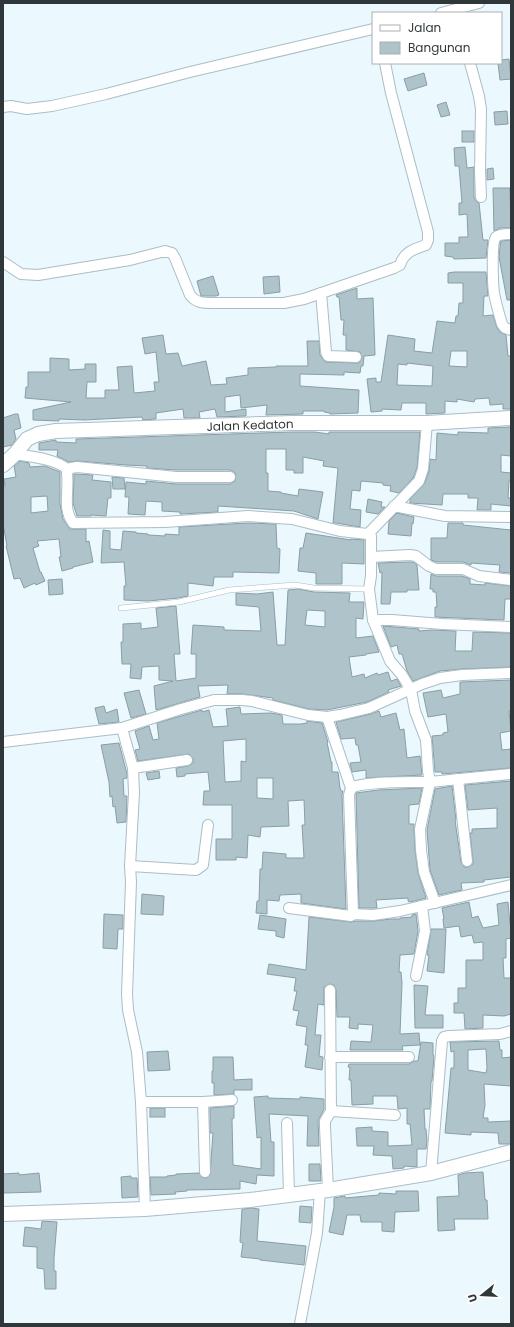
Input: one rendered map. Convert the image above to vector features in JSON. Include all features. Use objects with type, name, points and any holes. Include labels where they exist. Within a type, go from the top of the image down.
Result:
[{"type":"street","points":[[460,11],[479,3]]},
{"type":"street","points":[[3,107],[11,106],[27,109],[52,106],[372,29]]},
{"type":"street","points":[[3,262],[21,274],[38,275],[130,260],[165,251],[172,253],[175,258],[190,295],[194,300],[202,303],[284,302],[304,299],[400,265],[402,259],[407,253],[426,245],[428,240],[428,232],[391,93],[385,64]]},
{"type":"street","points":[[470,64],[481,109],[481,197]]},
{"type":"street","points":[[511,234],[499,236],[494,241],[493,267],[494,292],[502,324],[505,328],[511,330]]},
{"type":"street","points":[[321,293],[326,352],[328,356],[356,357]]},
{"type":"street","name":"Jalan Kedaton","points":[[3,465],[32,436],[56,431],[292,423],[427,423],[511,418]]},
{"type":"street","points":[[368,534],[419,481],[423,469],[427,423]]},
{"type":"street","points":[[15,454],[56,463],[66,468],[67,510],[72,523],[165,522],[248,516],[292,519],[340,531],[368,534],[371,536],[371,576],[369,589],[373,620],[390,661],[402,675],[411,690],[416,711],[426,740],[430,782],[420,830],[421,850],[424,872],[435,903]]},
{"type":"street","points":[[67,471],[70,468],[77,467],[176,477],[230,477]]},
{"type":"street","points":[[394,506],[446,516],[511,517]]},
{"type":"street","points":[[371,557],[410,555],[416,556],[429,566],[436,569],[463,569],[479,576],[511,580]]},
{"type":"street","points":[[373,620],[511,627]]},
{"type":"street","points":[[3,742],[122,728],[214,700],[252,701],[308,715],[327,717],[360,712],[422,684],[440,678],[462,675],[511,673]]},
{"type":"street","points":[[327,717],[351,788],[349,795],[353,914]]},
{"type":"street","points":[[122,728],[133,768],[134,794],[130,866],[131,882],[127,994],[128,1010],[137,1052],[141,1102],[145,1209]]},
{"type":"street","points":[[133,768],[187,760]]},
{"type":"street","points":[[351,788],[355,786],[380,783],[430,782],[511,774]]},
{"type":"street","points":[[458,779],[467,861]]},
{"type":"street","points":[[130,866],[196,870],[200,868],[203,865],[208,825]]},
{"type":"street","points":[[290,908],[350,916],[353,914],[373,915],[400,911],[511,885]]},
{"type":"street","points":[[416,976],[425,931],[422,906]]},
{"type":"street","points":[[300,1324],[324,1191],[325,1121],[331,1111],[330,990]]},
{"type":"street","points":[[431,1173],[442,1041],[444,1037],[500,1034],[511,1031]]},
{"type":"street","points":[[330,1057],[409,1057]]},
{"type":"street","points":[[141,1102],[204,1102],[232,1100]]},
{"type":"street","points":[[204,1102],[205,1172]]},
{"type":"street","points":[[331,1111],[396,1114]]},
{"type":"street","points":[[287,1123],[289,1195]]},
{"type":"street","points":[[3,1214],[145,1209],[324,1191],[431,1173],[511,1152]]},
{"type":"lane","points":[[121,608],[179,602],[229,590],[289,585],[314,588],[369,589]]},
{"type":"building","points":[[509,59],[511,79],[500,80],[498,64],[502,64],[502,60]]},
{"type":"building","points":[[424,73],[427,85],[408,91],[404,79]]},
{"type":"building","points":[[446,102],[450,115],[441,117],[437,105]]},
{"type":"building","points":[[507,111],[508,124],[495,125],[494,112]]},
{"type":"building","points":[[462,131],[474,131],[474,142],[462,142]]},
{"type":"building","points":[[465,147],[467,168],[474,167],[474,197],[479,203],[483,240],[488,240],[486,258],[454,259],[453,257],[445,256],[445,243],[459,243],[459,237],[468,237],[467,214],[459,215],[459,203],[462,203],[459,166],[455,166],[454,148]]},
{"type":"building","points":[[493,168],[494,179],[487,180],[487,169]]},
{"type":"building","points":[[493,188],[510,188],[511,228],[500,228],[494,231]]},
{"type":"building","points":[[511,240],[511,300],[507,300],[499,257],[501,241]]},
{"type":"building","points":[[486,272],[488,296],[484,296],[483,316],[493,315],[497,328],[500,332],[506,335],[508,356],[511,356],[511,409],[503,409],[503,404],[490,405],[489,398],[475,399],[474,402],[457,399],[457,402],[445,401],[445,413],[426,414],[426,403],[402,403],[401,410],[382,409],[382,411],[371,412],[367,379],[376,378],[376,382],[381,382],[388,335],[415,339],[414,351],[432,353],[437,321],[455,323],[456,316],[458,316],[459,303],[463,303],[463,283],[448,283],[448,273]],"holes":[[[451,351],[467,351],[467,367],[449,366]],[[407,363],[433,366],[432,386],[397,385],[398,364],[407,365]]]},
{"type":"building","points":[[213,276],[219,295],[201,296],[197,281]]},
{"type":"building","points":[[279,276],[280,292],[264,294],[263,277]]},
{"type":"building","points":[[357,288],[357,299],[373,298],[375,355],[364,356],[363,366],[361,366],[360,373],[344,372],[344,375],[300,374],[300,386],[359,390],[358,413],[330,414],[324,411],[303,411],[303,414],[266,415],[267,405],[241,408],[240,395],[225,397],[225,412],[246,409],[246,416],[217,417],[215,409],[199,412],[200,418],[184,418],[183,409],[156,413],[156,419],[143,420],[142,417],[84,420],[59,419],[59,421],[33,420],[33,410],[71,402],[25,398],[26,387],[28,387],[28,372],[50,372],[50,358],[69,359],[69,370],[85,369],[85,364],[96,364],[96,382],[87,382],[86,398],[105,398],[105,390],[119,390],[117,367],[132,366],[134,393],[155,391],[154,382],[159,382],[156,352],[145,354],[142,338],[163,335],[166,354],[178,353],[182,366],[206,361],[211,385],[227,384],[226,378],[248,375],[248,368],[308,366],[307,341],[319,341],[320,355],[325,362],[359,363],[362,358],[360,352],[346,350],[346,335],[343,335],[344,320],[341,320],[339,297],[336,295]]},
{"type":"building","points":[[18,414],[21,428],[14,430],[16,439],[12,445],[3,447],[3,418]]},
{"type":"building","points":[[511,427],[511,456],[501,455],[501,472],[511,473],[508,498],[511,498],[511,506],[491,504],[491,510],[477,510],[478,498],[468,498],[468,494],[443,494],[442,505],[410,503],[410,499],[425,483],[429,471],[430,459],[436,460],[437,433],[458,435],[458,432],[488,433],[488,428]]},
{"type":"building","points":[[315,432],[329,434],[329,432],[420,432],[417,468],[413,478],[399,493],[390,491],[391,486],[383,485],[383,483],[361,481],[360,491],[352,490],[350,509],[361,510],[360,527],[333,523],[338,468],[323,466],[324,461],[303,457],[303,473],[294,473],[294,470],[286,470],[286,449],[266,449],[268,491],[298,496],[299,489],[323,492],[318,519],[294,511],[218,506],[218,512],[180,514],[180,512],[162,511],[162,502],[146,501],[145,515],[128,514],[129,497],[125,497],[126,482],[146,484],[146,481],[176,484],[230,484],[235,481],[236,474],[230,470],[176,470],[147,468],[147,466],[78,461],[69,462],[57,456],[58,450],[39,450],[39,443],[56,440],[56,442],[76,443],[76,439]]},
{"type":"building","points":[[20,461],[29,463],[30,467],[45,466],[60,472],[60,504],[63,519],[70,529],[86,529],[86,542],[89,541],[93,562],[62,571],[59,557],[61,557],[59,539],[37,541],[39,546],[33,548],[40,572],[45,581],[36,585],[35,583],[24,588],[20,578],[14,579],[6,546],[3,524],[3,487],[5,486],[4,479],[16,477],[14,466]],"holes":[[[47,496],[48,511],[31,513],[31,497]]]},
{"type":"building","points":[[74,474],[93,475],[92,480],[111,482],[111,498],[108,498],[106,516],[77,516],[73,503]]},
{"type":"building","points":[[112,477],[124,478],[125,489],[113,489]]},
{"type":"building","points":[[368,499],[382,502],[381,507],[385,507],[378,514],[366,512]]},
{"type":"building","points":[[397,513],[414,517],[411,536],[388,534],[389,521]]},
{"type":"building","points":[[248,523],[276,524],[277,548],[280,549],[279,573],[233,572],[233,577],[214,577],[213,586],[188,583],[188,596],[148,601],[124,600],[124,586],[126,586],[124,562],[101,563],[103,530],[110,531],[110,549],[121,550],[123,531],[165,536],[165,534],[179,535],[179,527]]},
{"type":"building","points":[[448,523],[463,523],[463,525],[511,530],[511,573],[499,572],[500,565],[471,563],[471,565],[463,562],[437,562],[431,560],[431,538],[447,538]]},
{"type":"building","points":[[306,533],[351,540],[364,540],[364,564],[342,563],[342,584],[316,584],[316,573],[298,571],[300,548],[303,548]]},
{"type":"building","points":[[413,562],[417,565],[419,590],[391,592],[390,604],[381,604],[382,572],[380,573],[378,563]]},
{"type":"building","points":[[431,574],[436,576],[462,576],[470,579],[470,584],[485,585],[485,583],[511,586],[511,599],[505,599],[504,620],[435,617],[435,607],[437,607],[436,592],[433,592],[433,589],[430,589]]},
{"type":"building","points":[[62,579],[63,594],[49,595],[48,580]]},
{"type":"building","points":[[298,589],[314,592],[350,593],[349,602],[364,602],[363,619],[356,618],[356,638],[373,636],[379,652],[349,657],[352,677],[364,674],[365,678],[377,673],[378,675],[388,672],[391,681],[397,679],[401,686],[388,690],[389,692],[367,702],[327,710],[309,709],[273,700],[273,698],[243,694],[227,694],[228,685],[198,686],[200,697],[156,710],[154,686],[173,681],[159,680],[159,666],[142,667],[141,679],[130,678],[131,664],[122,664],[121,642],[123,642],[123,624],[141,623],[141,629],[158,627],[156,608],[176,606],[180,654],[174,654],[176,681],[196,678],[196,654],[191,654],[193,625],[224,627],[224,630],[261,631],[259,607],[236,605],[236,593],[257,594],[273,592],[277,645],[285,645],[288,590]],"holes":[[[307,610],[325,611],[325,627],[305,625]]]},
{"type":"building","points":[[383,626],[419,629],[419,631],[456,631],[455,651],[472,651],[473,632],[511,633],[511,667],[440,671],[413,681],[407,671],[402,654],[399,654],[397,645],[391,647]]},
{"type":"building","points":[[511,680],[511,711],[509,711],[511,731],[500,733],[502,750],[511,749],[511,768],[442,774],[442,772],[435,772],[432,736],[443,735],[443,733],[448,732],[446,714],[428,717],[423,693],[441,690],[443,698],[460,694],[460,682]]},
{"type":"building","points":[[139,690],[146,714],[131,718],[124,693]]},
{"type":"building","points":[[104,706],[106,713],[117,709],[119,722],[99,724],[95,708]]},
{"type":"building","points":[[240,707],[241,714],[271,713],[282,715],[283,724],[301,724],[307,723],[307,721],[322,723],[328,742],[332,762],[332,772],[338,772],[340,788],[341,791],[343,791],[346,909],[301,903],[301,894],[280,895],[279,901],[267,900],[267,914],[256,913],[257,901],[259,901],[260,869],[262,869],[263,852],[286,854],[286,858],[304,858],[302,825],[305,825],[304,800],[288,801],[289,826],[261,827],[260,837],[248,835],[247,858],[236,857],[236,860],[216,860],[216,839],[232,839],[232,805],[203,805],[204,791],[210,791],[208,772],[185,774],[185,776],[177,777],[176,768],[188,766],[193,763],[193,759],[189,754],[138,761],[135,750],[140,749],[135,731],[149,726],[153,740],[159,739],[157,723],[202,710],[202,712],[209,710],[213,727],[228,726],[226,709]],"holes":[[[246,739],[246,762],[241,761],[241,781],[225,782],[223,741]],[[257,778],[273,778],[273,799],[257,798]]]},
{"type":"building","points":[[379,711],[381,717],[396,713],[400,730],[404,729],[407,758],[420,756],[422,775],[366,778],[366,770],[352,772],[350,763],[361,762],[358,745],[356,745],[355,738],[341,739],[336,722]]},
{"type":"building","points":[[119,743],[127,774],[127,778],[123,779],[124,796],[127,796],[126,822],[117,823],[115,806],[113,807],[112,796],[110,797],[109,782],[101,745]]},
{"type":"building","points":[[159,771],[160,778],[148,780],[146,773]]},
{"type":"building","points":[[511,781],[511,877],[484,880],[484,882],[461,883],[462,890],[439,895],[430,870],[427,830],[435,789],[452,786],[461,862],[464,867],[468,867],[473,864],[470,833],[472,833],[472,829],[497,828],[497,808],[468,810],[465,785]]},
{"type":"building","points":[[422,788],[419,804],[409,805],[409,824],[414,824],[418,873],[426,898],[410,902],[408,901],[408,898],[376,900],[377,908],[359,908],[356,793],[378,790]]},
{"type":"building","points":[[142,894],[164,896],[163,915],[141,914]]},
{"type":"building","points":[[469,902],[472,918],[478,916],[483,928],[499,925],[497,904],[508,902],[511,938],[506,939],[506,958],[503,958],[504,978],[511,978],[511,1014],[504,1016],[483,1015],[483,1028],[465,1029],[464,1013],[454,1013],[454,1003],[458,1003],[458,988],[466,988],[466,960],[483,960],[483,942],[474,943],[472,935],[461,937],[459,926],[444,928],[442,908]]},
{"type":"building","points":[[104,914],[123,915],[123,929],[118,929],[117,949],[103,948]]},
{"type":"building","points":[[416,914],[418,931],[414,954],[400,955],[399,972],[401,972],[402,983],[400,1034],[419,1033],[420,1045],[402,1046],[403,1050],[350,1050],[351,1041],[371,1042],[373,1025],[358,1024],[358,1029],[349,1028],[350,1017],[337,1017],[336,990],[334,985],[330,984],[324,987],[324,1005],[318,1004],[315,1035],[321,1035],[319,1056],[323,1057],[322,1070],[305,1067],[308,1045],[305,1045],[307,1027],[296,1025],[299,1011],[293,1010],[297,991],[294,991],[296,978],[267,974],[269,964],[306,970],[309,917],[351,922],[400,919],[412,917],[412,915]]},
{"type":"building","points":[[260,915],[286,919],[284,938],[276,936],[276,931],[258,929]]},
{"type":"building","points":[[431,929],[446,929],[444,973],[427,971],[429,955],[427,955]]},
{"type":"building","points":[[414,985],[428,986],[425,1015],[443,1015],[443,1028],[415,1028]]},
{"type":"building","points":[[499,1041],[500,1050],[502,1050],[502,1058],[511,1057],[511,1086],[484,1084],[485,1105],[483,1118],[488,1118],[488,1122],[511,1121],[511,1144],[499,1144],[498,1133],[471,1132],[471,1135],[445,1133],[451,1068],[454,1068],[454,1051],[451,1052],[450,1042]],"holes":[[[486,1049],[486,1073],[468,1070],[468,1050]]]},
{"type":"building","points":[[421,1042],[433,1043],[434,1056],[430,1109],[424,1109],[427,1141],[426,1149],[417,1149],[417,1167],[404,1166],[404,1168],[393,1169],[392,1156],[373,1155],[374,1146],[357,1146],[356,1128],[372,1127],[372,1131],[388,1132],[388,1146],[412,1145],[410,1124],[407,1124],[407,1108],[398,1109],[397,1096],[373,1096],[373,1104],[352,1105],[351,1080],[349,1080],[350,1067],[348,1067],[349,1064],[409,1064],[414,1061],[418,1061]]},
{"type":"building","points":[[168,1051],[170,1070],[148,1071],[147,1052]]},
{"type":"building","points":[[213,1057],[233,1057],[234,1080],[252,1079],[252,1090],[234,1090],[234,1094],[214,1095],[214,1083],[212,1083]]},
{"type":"building","points":[[268,1096],[268,1098],[300,1099],[300,1097],[324,1099],[324,1109],[318,1121],[319,1146],[307,1146],[308,1116],[269,1114],[271,1142],[274,1142],[274,1176],[257,1175],[256,1184],[240,1181],[240,1189],[187,1190],[175,1192],[176,1194],[151,1195],[150,1177],[167,1177],[176,1174],[199,1173],[202,1177],[206,1178],[210,1175],[213,1133],[210,1133],[210,1108],[234,1106],[234,1118],[232,1119],[233,1165],[261,1169],[261,1137],[257,1138],[254,1097]]},
{"type":"building","points":[[150,1108],[165,1108],[165,1117],[150,1117]]},
{"type":"building","points":[[309,1164],[320,1164],[321,1181],[309,1181]]},
{"type":"building","points":[[483,1172],[488,1219],[454,1219],[455,1230],[438,1231],[437,1197],[459,1196],[458,1175]]},
{"type":"building","points":[[19,1173],[19,1175],[39,1173],[41,1192],[3,1193],[3,1174]]},
{"type":"building","points":[[131,1176],[131,1178],[137,1178],[138,1197],[122,1198],[121,1177]]},
{"type":"building","points":[[396,1191],[418,1191],[419,1211],[395,1212],[394,1232],[382,1231],[382,1222],[361,1222],[360,1215],[347,1215],[343,1235],[329,1232],[334,1207],[334,1198],[345,1196],[345,1198],[379,1195],[379,1193],[396,1194]]},
{"type":"building","points":[[300,1206],[312,1207],[311,1223],[299,1222]]},
{"type":"building","points":[[242,1209],[259,1209],[257,1241],[306,1246],[304,1265],[241,1257],[243,1243],[240,1242]]},
{"type":"building","points":[[42,1221],[57,1222],[54,1258],[56,1289],[45,1289],[44,1269],[37,1268],[37,1247],[23,1246],[25,1227],[41,1229]]}]
